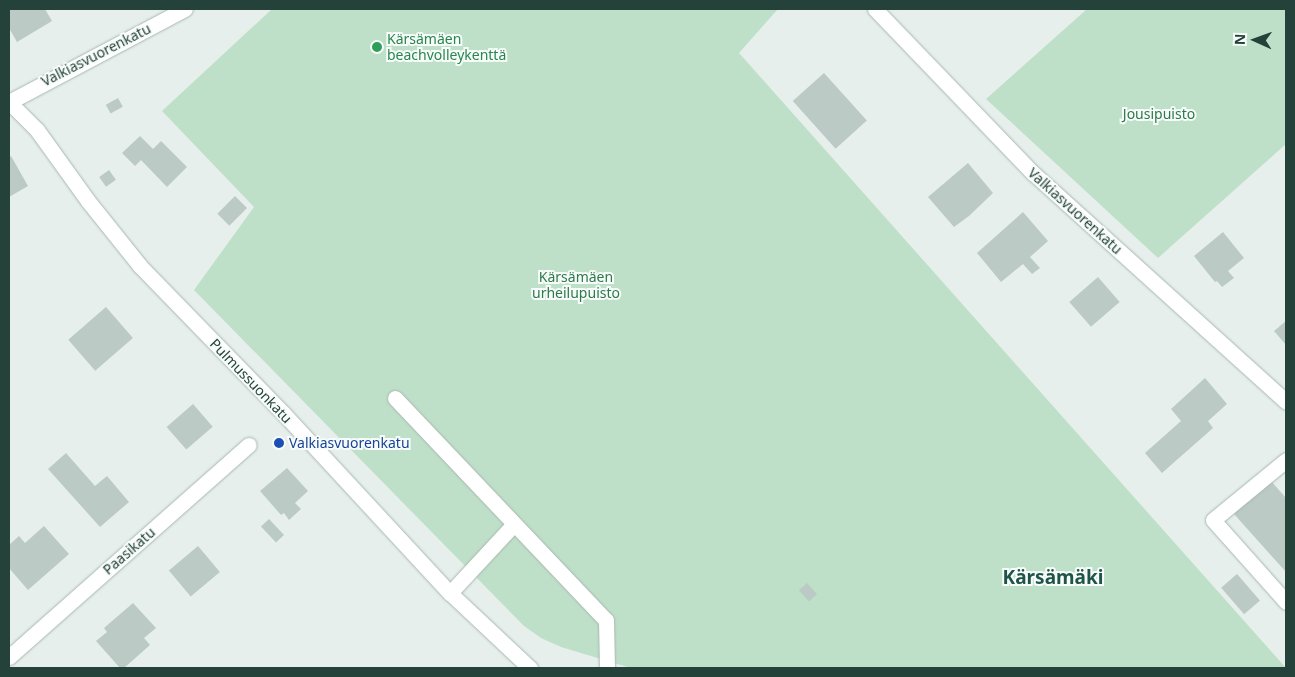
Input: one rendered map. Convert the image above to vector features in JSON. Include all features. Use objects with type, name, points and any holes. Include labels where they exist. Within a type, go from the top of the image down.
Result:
[{"type":"street","name":"Valkiasvuorenkatu","points":[[9,102],[185,9]]},
{"type":"street","name":"Valkiasvuorenkatu","points":[[874,9],[1033,173],[1286,402]]},
{"type":"street","name":"Pulmussuonkatu","points":[[9,102],[37,130],[88,202],[140,266],[284,414],[450,593],[530,668]]},
{"type":"street","points":[[395,398],[606,620],[607,668]]},
{"type":"street","name":"Paasikatu","points":[[9,657],[249,445]]},
{"type":"street","points":[[1286,460],[1213,520],[1286,602]]},
{"type":"street","points":[[450,593],[514,524]]},
{"type":"green space","name":"Kärsämäen urheilupuisto","points":[[272,9],[778,9],[739,53],[1286,668],[631,668],[561,647],[541,638],[524,626],[194,290],[254,207],[162,111]]},
{"type":"green space","name":"Jousipuisto","points":[[1087,9],[1286,9],[1286,144],[1158,258],[986,99]]},
{"type":"building","points":[[9,9],[45,9],[52,21],[17,42],[9,28]]},
{"type":"building","points":[[824,73],[867,121],[836,149],[793,101]]},
{"type":"building","points":[[118,98],[123,107],[111,114],[106,105]]},
{"type":"building","points":[[140,136],[153,149],[161,141],[187,167],[167,187],[141,160],[135,166],[122,153]]},
{"type":"building","points":[[11,156],[28,186],[9,197],[9,158]]},
{"type":"building","points":[[968,163],[993,193],[969,216],[954,227],[928,197]]},
{"type":"building","points":[[109,170],[116,180],[106,187],[99,177]]},
{"type":"building","points":[[235,196],[247,208],[229,226],[217,214]]},
{"type":"building","points":[[1023,212],[1048,241],[1030,257],[1040,268],[1032,274],[1023,264],[1001,282],[977,253]]},
{"type":"building","points":[[1223,232],[1244,258],[1228,271],[1234,278],[1222,287],[1217,281],[1215,282],[1194,256]]},
{"type":"building","points":[[1098,277],[1120,302],[1091,327],[1069,302]]},
{"type":"building","points":[[106,307],[133,338],[95,371],[68,340]]},
{"type":"building","points":[[1286,321],[1286,345],[1274,331]]},
{"type":"building","points":[[1205,378],[1227,404],[1208,421],[1213,428],[1162,473],[1145,453],[1181,421],[1171,409]]},
{"type":"building","points":[[193,404],[213,427],[186,450],[167,427]]},
{"type":"building","points":[[66,453],[95,486],[107,476],[129,502],[100,527],[48,469]]},
{"type":"building","points":[[287,468],[308,491],[295,503],[301,509],[289,520],[284,513],[281,515],[260,491]]},
{"type":"building","points":[[1271,481],[1286,498],[1286,572],[1234,514]]},
{"type":"building","points":[[269,519],[284,535],[276,543],[261,527]]},
{"type":"building","points":[[44,526],[69,554],[28,590],[9,568],[9,545],[19,536],[25,543]]},
{"type":"building","points":[[198,546],[220,572],[191,596],[169,570]]},
{"type":"building","points":[[1237,574],[1260,600],[1244,614],[1221,588]]},
{"type":"building","points":[[807,583],[817,594],[809,602],[799,590]]},
{"type":"building","points":[[133,603],[156,628],[144,638],[150,645],[124,668],[120,668],[96,641],[107,632],[104,628]]},
{"type":"place","name":"Kärsämäen beachvolleykenttä","points":[[377,47]]},
{"type":"place","name":"Valkiasvuorenkatu","points":[[279,443]]},
{"type":"district","name":"Kärsämäki","points":[[1053,578]]}]
